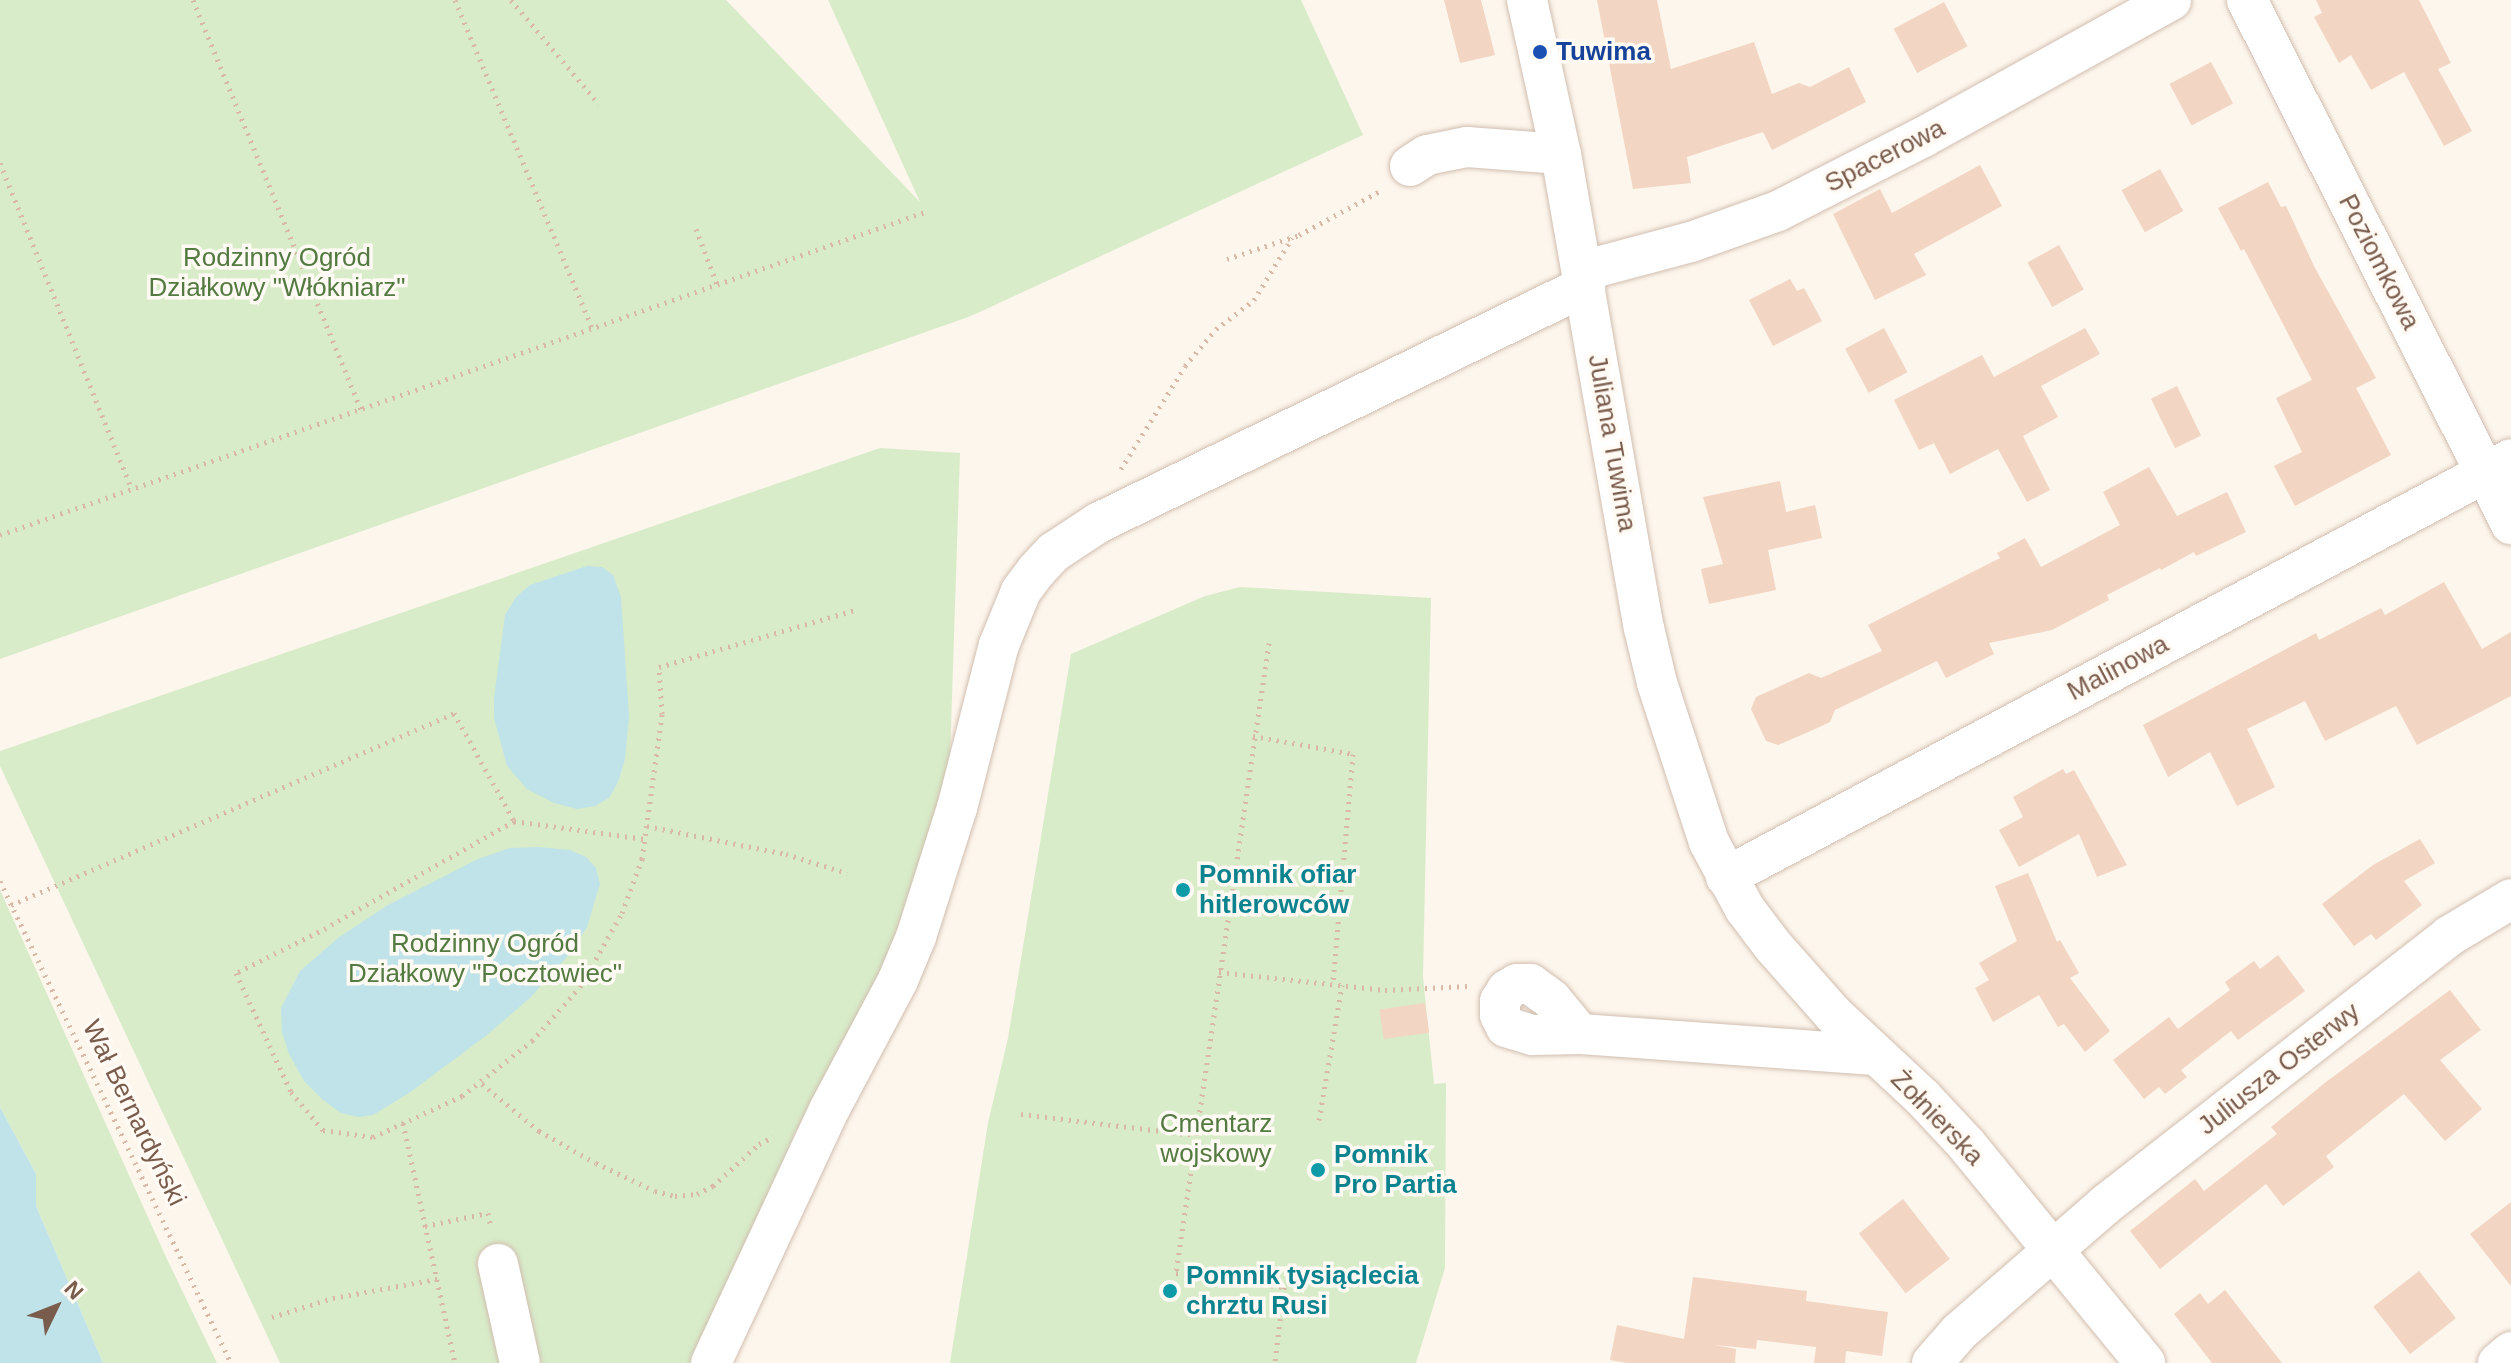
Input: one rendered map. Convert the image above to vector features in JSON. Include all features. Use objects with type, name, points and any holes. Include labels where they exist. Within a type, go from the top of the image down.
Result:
[{"type":"street","name":"Juliana Tuwima","points":[[1527,0],[1561,154],[1644,628],[1657,683],[1691,794],[1726,877]]},
{"type":"street","name":"Spacerowa","points":[[711,1363],[814,1144],[898,980],[916,937],[957,808],[999,645],[1021,591],[1054,552],[1098,523],[1583,279],[1778,211],[1925,136],[2171,0]]},
{"type":"street","name":"Poziomkowa","points":[[2247,0],[2498,466],[2511,524]]},
{"type":"street","points":[[1410,166],[1427,155],[1467,147],[1561,154]]},
{"type":"street","name":"Malinowa","points":[[1726,877],[2498,466]]},
{"type":"street","name":"Żołnierska","points":[[1726,877],[1773,946],[1834,1015],[1923,1098],[2055,1249],[2145,1363]]},
{"type":"street","name":"Juliusza Osterwy","points":[[1932,1363],[1959,1332],[2105,1205],[2449,936],[2511,899]]},
{"type":"street","points":[[1507,990],[1500,1001],[1500,1015],[1506,1027],[1533,1035],[1580,1034],[1875,1055]]},
{"type":"street","points":[[498,1264],[520,1363]]},
{"type":"street","points":[[2498,1363],[2511,1352]]},
{"type":"path","points":[[193,0],[361,409]]},
{"type":"path","points":[[455,0],[592,328]]},
{"type":"path","points":[[511,0],[599,104]]},
{"type":"path","points":[[0,163],[132,489]]},
{"type":"path","points":[[1227,259],[1292,238],[1378,194],[1410,166]]},
{"type":"path","points":[[0,535],[928,211]]},
{"type":"path","points":[[696,229],[717,284]]},
{"type":"path","points":[[1117,476],[1185,366],[1216,329],[1254,300],[1292,238]]},
{"type":"path","points":[[645,839],[514,821],[326,928],[236,973],[291,1092],[323,1130],[373,1137],[482,1084],[532,1041],[580,987],[622,913],[642,859],[647,826],[662,714],[659,667],[858,609]]},
{"type":"path","points":[[1269,643],[1176,1273],[1284,1287],[1275,1363]]},
{"type":"path","points":[[11,905],[454,713],[514,821]]},
{"type":"path","points":[[1253,736],[1353,754],[1333,984]]},
{"type":"path","points":[[647,826],[786,854],[847,873]]},
{"type":"path","name":"Wał Bernardyński","points":[[0,881],[231,1363]]},
{"type":"path","points":[[1219,972],[1404,990],[1483,985],[1507,990]]},
{"type":"path","points":[[1319,1120],[1342,985]]},
{"type":"path","points":[[482,1084],[539,1131],[631,1180],[675,1196],[697,1194],[713,1186],[759,1144],[776,1136],[794,1135],[814,1144]]},
{"type":"path","points":[[1021,1114],[1195,1135]]},
{"type":"path","points":[[403,1123],[455,1363]]},
{"type":"path","points":[[425,1226],[488,1213],[498,1264]]},
{"type":"path","points":[[272,1317],[333,1298],[437,1279]]},
{"type":"green space","name":"Rodzinny Ogród Działkowy \"Włókniarz\"","points":[[0,0],[726,0],[920,202],[828,0],[1301,0],[1363,135],[971,316],[0,659]]},
{"type":"green space","name":"Rodzinny Ogród Działkowy \"Pocztowiec\"","points":[[880,448],[960,453],[950,759],[925,861],[881,981],[794,1135],[772,1190],[691,1363],[280,1363],[0,766],[0,751]]},
{"type":"green space","name":"Cmentarz wojskowy","points":[[1240,587],[1431,598],[1423,977],[1434,1084],[1446,1083],[1445,1268],[1416,1363],[950,1363],[988,1123],[1008,1038],[1071,654],[1205,596]]},
{"type":"green space","points":[[0,890],[217,1363],[103,1363],[36,1206],[36,1174],[0,1107]]},
{"type":"water","points":[[587,566],[602,567],[613,575],[621,597],[629,716],[625,759],[618,782],[609,798],[595,806],[577,809],[554,803],[527,789],[507,766],[494,718],[494,698],[505,615],[516,597],[530,585]]},
{"type":"water","points":[[510,848],[570,850],[586,857],[596,868],[600,884],[587,927],[566,958],[530,998],[487,1035],[409,1093],[373,1115],[359,1117],[341,1113],[322,1099],[304,1081],[289,1054],[282,1032],[281,1008],[300,971],[338,938],[388,905],[478,859]]},
{"type":"water","points":[[0,1107],[36,1174],[36,1206],[103,1363],[0,1363]]},
{"type":"building","points":[[1444,0],[1481,0],[1495,55],[1460,63]]},
{"type":"building","points":[[1597,0],[1657,0],[1671,69],[1754,42],[1772,94],[1799,83],[1810,87],[1849,67],[1866,102],[1772,150],[1763,132],[1687,157],[1691,183],[1633,189]]},
{"type":"building","points":[[2316,0],[2419,0],[2451,63],[2438,69],[2472,131],[2444,146],[2404,72],[2371,90],[2351,55],[2339,63],[2314,17],[2322,13]]},
{"type":"building","points":[[1944,2],[1967,46],[1917,73],[1894,29]]},
{"type":"building","points":[[2211,62],[2233,103],[2192,126],[2170,84]]},
{"type":"building","points":[[1980,165],[2002,206],[1914,254],[1926,275],[1875,300],[1833,214],[1880,189],[1892,213]]},
{"type":"building","points":[[2160,169],[2183,211],[2145,232],[2122,190]]},
{"type":"building","points":[[2268,182],[2281,207],[2286,206],[2315,268],[2376,378],[2356,388],[2391,455],[2295,506],[2274,466],[2302,452],[2276,398],[2312,380],[2244,249],[2241,251],[2218,208]]},
{"type":"building","points":[[2059,245],[2084,290],[2052,307],[2028,262]]},
{"type":"building","points":[[1790,279],[1797,291],[1804,288],[1822,321],[1773,346],[1749,300]]},
{"type":"building","points":[[1884,328],[1907,372],[1869,393],[1845,349]]},
{"type":"building","points":[[2085,328],[2100,354],[2041,386],[2058,417],[2023,436],[2050,490],[2027,502],[1998,449],[1950,474],[1934,443],[1919,450],[1894,400],[1982,355],[1994,377]]},
{"type":"building","points":[[2177,386],[2201,435],[2175,448],[2151,399]]},
{"type":"building","points":[[2149,467],[2177,516],[2227,492],[2246,532],[2196,556],[2194,552],[2160,568],[2107,595],[2109,600],[2052,630],[1989,643],[1994,654],[1946,678],[1937,661],[1835,710],[1830,722],[1813,730],[1778,745],[1766,741],[1751,709],[1756,697],[1809,673],[1821,678],[1882,651],[1868,625],[2000,558],[1997,553],[2025,538],[2041,567],[2120,525],[2103,492]]},
{"type":"building","points":[[1780,481],[1786,512],[1815,505],[1822,538],[1768,550],[1776,590],[1709,604],[1701,569],[1723,564],[1703,497]]},
{"type":"building","points":[[2444,582],[2482,649],[2511,632],[2511,696],[2417,745],[2396,706],[2325,741],[2305,701],[2247,729],[2275,787],[2237,806],[2210,752],[2168,777],[2143,725],[2316,633],[2319,640],[2381,608],[2385,615]]},
{"type":"building","points":[[2063,769],[2066,774],[2074,770],[2127,865],[2097,877],[2079,834],[2019,867],[1999,830],[2023,817],[2013,797]]},
{"type":"building","points":[[2420,839],[2435,863],[2404,881],[2422,905],[2376,940],[2371,934],[2354,946],[2322,904],[2373,865]]},
{"type":"building","points":[[2028,873],[2057,942],[2060,940],[2079,973],[2070,978],[2110,1031],[2085,1052],[2064,1024],[2058,1027],[2039,995],[1993,1022],[1975,988],[1989,980],[1979,963],[2017,941],[1995,886]]},
{"type":"building","points":[[2278,955],[2305,991],[2238,1040],[2231,1031],[2181,1070],[2187,1077],[2165,1094],[2159,1087],[2144,1099],[2113,1060],[2169,1017],[2178,1029],[2230,990],[2225,982],[2254,961],[2260,969]]},
{"type":"building","points":[[2450,990],[2481,1030],[2440,1060],[2482,1109],[2445,1141],[2404,1094],[2326,1156],[2334,1167],[2283,1206],[2266,1184],[2160,1269],[2130,1231],[2195,1179],[2204,1191],[2277,1134],[2271,1127],[2326,1082]]},
{"type":"building","points":[[1425,1003],[1429,1033],[1384,1039],[1379,1009]]},
{"type":"building","points":[[1903,1199],[1950,1259],[1906,1293],[1859,1233]]},
{"type":"building","points":[[2511,1202],[2511,1286],[2470,1234]]},
{"type":"building","points":[[2419,1271],[2456,1318],[2410,1354],[2373,1307]]},
{"type":"building","points":[[1693,1277],[1807,1291],[1806,1301],[1888,1312],[1882,1356],[1846,1351],[1845,1363],[1814,1363],[1816,1347],[1757,1340],[1756,1349],[1715,1345],[1736,1349],[1735,1363],[1627,1363],[1610,1360],[1617,1325],[1684,1339]]},
{"type":"building","points":[[2225,1290],[2282,1363],[2212,1363],[2174,1314],[2200,1293],[2208,1304]]},
{"type":"place","name":"Tuwima","points":[[1540,52]]},
{"type":"place","name":"Pomnik ofiar hitlerowców","points":[[1183,890]]},
{"type":"place","name":"Pomnik Pro Partia","points":[[1318,1170]]},
{"type":"place","name":"Pomnik tysiąclecia chrztu Rusi","points":[[1170,1291]]}]
